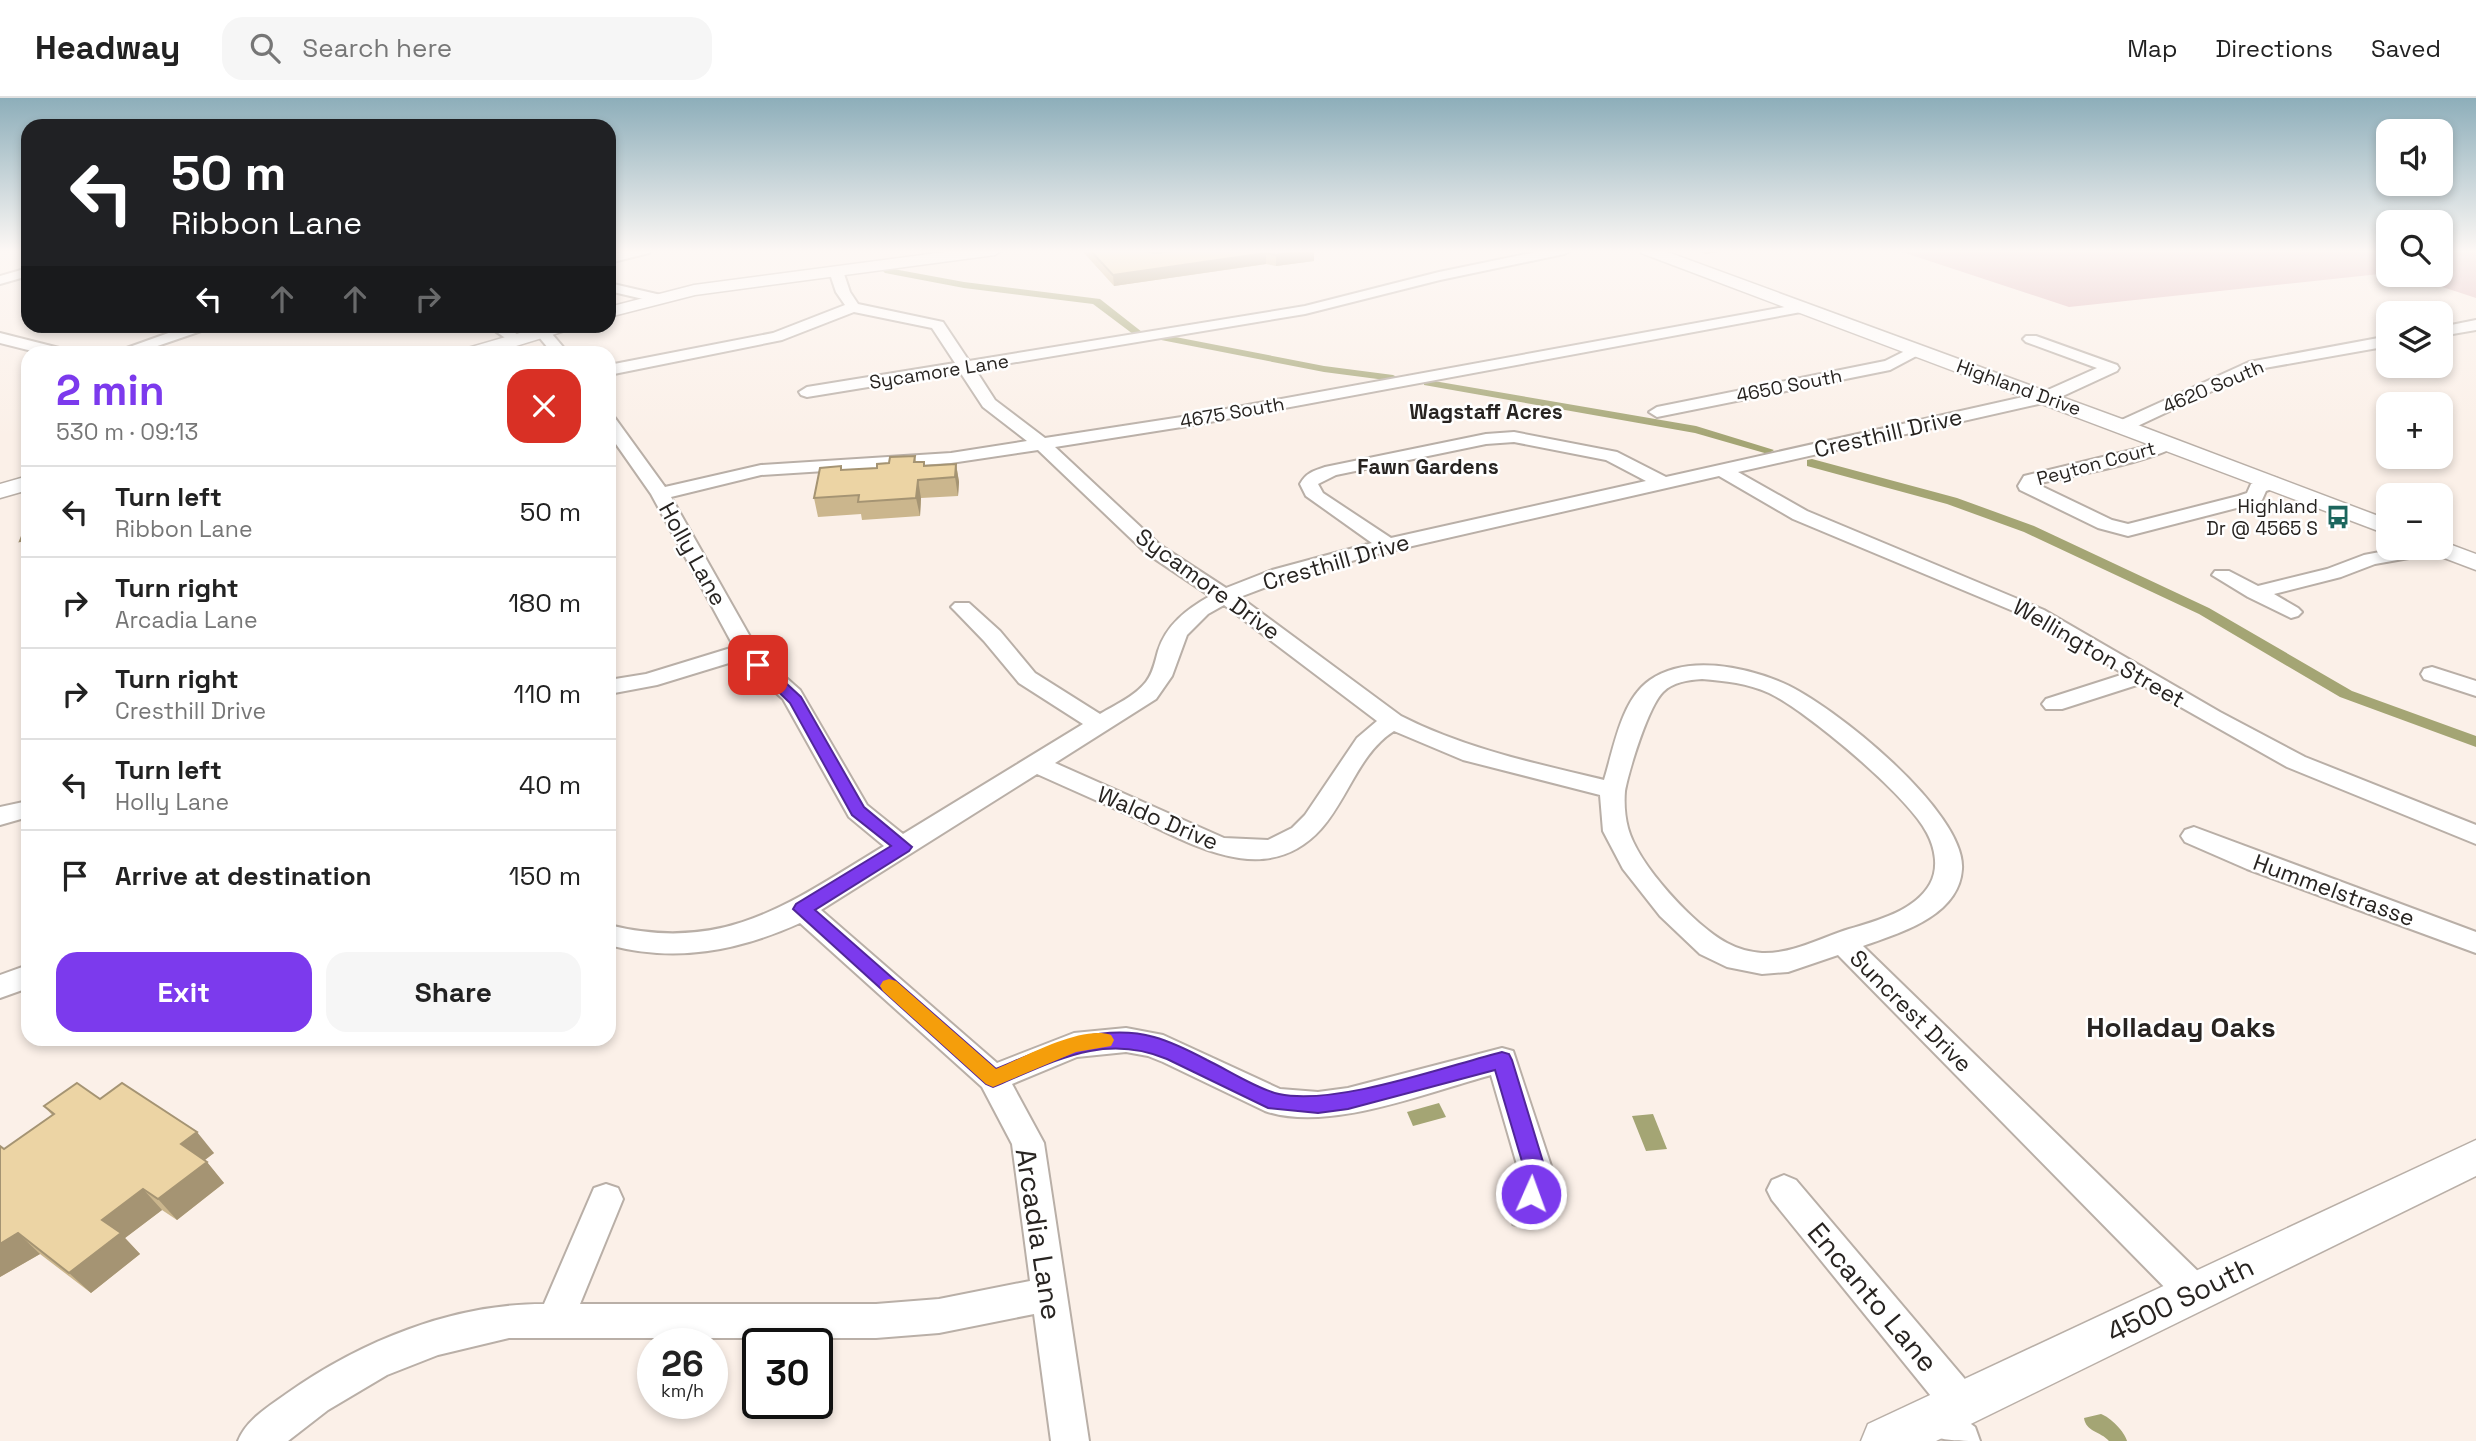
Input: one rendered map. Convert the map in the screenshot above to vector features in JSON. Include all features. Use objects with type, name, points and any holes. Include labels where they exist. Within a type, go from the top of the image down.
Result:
[{"type":"main road","name":"Highland Drive","points":[[1814,313],[2123,425],[2376,523]]},
{"type":"main road","points":[[494,346],[536,333]]},
{"type":"main road","points":[[0,491],[21,485]]},
{"type":"main road","points":[[2453,554],[2476,563]]},
{"type":"main road","name":"4500 South","points":[[1885,1441],[1952,1421],[2194,1292],[2476,1157]]},
{"type":"street","points":[[616,369],[784,335],[836,313]]},
{"type":"street","name":"Sycamore Drive","points":[[880,313],[935,324],[989,404],[1042,444],[1153,549],[1226,597],[1393,721],[1414,734],[1452,748],[1613,790]]},
{"type":"street","name":"Sycamore Lane","points":[[807,392],[1289,313]]},
{"type":"street","name":"4675 South","points":[[660,494],[761,470],[943,459],[1188,421],[1776,313]]},
{"type":"street","points":[[2453,329],[2476,325]]},
{"type":"street","points":[[141,346],[181,333]]},
{"type":"street","points":[[507,333],[516,339]]},
{"type":"street","points":[[0,338],[32,346]]},
{"type":"street","name":"Cresthill Drive","points":[[616,936],[660,945],[705,942],[755,931],[802,909],[1147,694],[1159,683],[1165,672],[1174,636],[1198,611],[1226,597],[1306,566],[1388,545],[2046,397],[2111,368],[2031,340]]},
{"type":"street","name":"4620 South","points":[[2123,425],[2255,365],[2376,343]]},
{"type":"street","name":"4650 South","points":[[1657,412],[1889,365],[1917,350]]},
{"type":"street","name":"Holly Lane","points":[[616,432],[660,494],[747,650],[758,665],[792,695],[858,811],[903,847]]},
{"type":"street","points":[[1388,545],[1314,496],[1309,484],[1312,478],[1331,471],[1505,437],[1611,456],[1665,484]]},
{"type":"street","name":"Peyton Court","points":[[2170,443],[2146,452],[2030,480],[2027,486],[2105,524],[2128,530],[2245,500],[2255,496],[2258,488],[2272,483]]},
{"type":"street","name":"Wellington Street","points":[[1723,471],[1800,515],[2037,614],[2212,718],[2296,762],[2476,835]]},
{"type":"street","points":[[2255,593],[2334,573],[2376,558]]},
{"type":"street","points":[[2222,576],[2291,612]]},
{"type":"street","points":[[962,607],[992,636],[1027,678],[1100,724]]},
{"type":"street","points":[[616,686],[649,680],[747,650]]},
{"type":"street","name":"Suncrest Drive","points":[[1613,790],[1649,693],[1664,681],[1688,674],[1718,672],[1752,677],[1780,688],[1800,700],[1903,785],[1930,814],[1944,838],[1947,852],[1946,877],[1942,889],[1924,909],[1842,942],[2194,1292]]},
{"type":"street","points":[[2432,674],[2476,689]]},
{"type":"street","points":[[2054,704],[2142,676]]},
{"type":"street","name":"Waldo Drive","points":[[1037,764],[1219,846],[1242,851],[1264,850],[1292,843],[1307,831],[1370,737],[1393,721]]},
{"type":"street","points":[[1613,790],[1614,827],[1623,850],[1641,874],[1706,944],[1733,958],[1761,964],[1787,961],[1842,942]]},
{"type":"street","points":[[0,816],[21,811]]},
{"type":"street","name":"Hummelstrasse","points":[[2194,836],[2256,862],[2476,943]]},
{"type":"street","name":"Arcadia Lane","points":[[802,909],[993,1078],[1028,1143],[1070,1441]]},
{"type":"street","points":[[0,988],[21,979]]},
{"type":"street","points":[[993,1078],[1074,1045],[1126,1040],[1152,1044],[1174,1053],[1276,1102],[1318,1105],[1348,1101],[1502,1060],[1537,1175],[1525,1213]]},
{"type":"street","name":"Encanto Lane","points":[[1784,1190],[1952,1421]]},
{"type":"street","points":[[555,1321],[606,1199]]},
{"type":"street","points":[[257,1441],[325,1389],[371,1362],[420,1341],[472,1327],[509,1321],[876,1321],[939,1316],[1049,1294]]},
{"type":"shaded area","points":[[1439,1103],[1446,1117],[1413,1126],[1407,1112]]},
{"type":"shaded area","points":[[1653,1114],[1667,1149],[1646,1151],[1632,1116]]},
{"type":"shaded area","points":[[2101,1414],[2117,1425],[2127,1441],[2109,1441],[2087,1426],[2084,1418]]},
{"type":"building","points":[[915,456],[914,462],[924,462],[924,466],[956,464],[955,477],[918,480],[916,498],[858,502],[859,495],[814,498],[820,468],[877,468],[877,464],[889,463],[890,457]]},
{"type":"building","points":[[77,1083],[100,1099],[122,1083],[197,1132],[181,1144],[207,1162],[158,1199],[143,1189],[102,1220],[121,1233],[69,1273],[18,1233],[0,1244],[0,1146],[4,1149],[54,1114],[44,1106]]},
{"type":"waterway","points":[[1111,313],[1137,332]]},
{"type":"waterway","points":[[1160,337],[1324,369],[1393,378]]},
{"type":"waterway","points":[[1428,383],[1696,430],[1768,450]]},
{"type":"waterway","points":[[1812,463],[1952,501],[2029,529],[2204,611],[2346,694],[2476,742]]},
{"type":"slow traffic","points":[[889,986],[993,1078],[1053,1052],[1104,1040]]},
{"type":"place","name":"Highland Dr @ 4565 S","points":[[2338,517]]},
{"type":"district","name":"Wagstaff Acres","points":[[1486,412]]},
{"type":"district","name":"Fawn Gardens","points":[[1428,467]]},
{"type":"district","name":"Holladay Oaks","points":[[2181,1027]]},
{"type":"route","points":[[758,665],[796,700],[858,811],[903,847],[802,909],[993,1078],[1074,1045],[1126,1040],[1152,1044],[1174,1053],[1276,1102],[1318,1105],[1348,1101],[1502,1060],[1537,1175],[1531,1194]]}]
